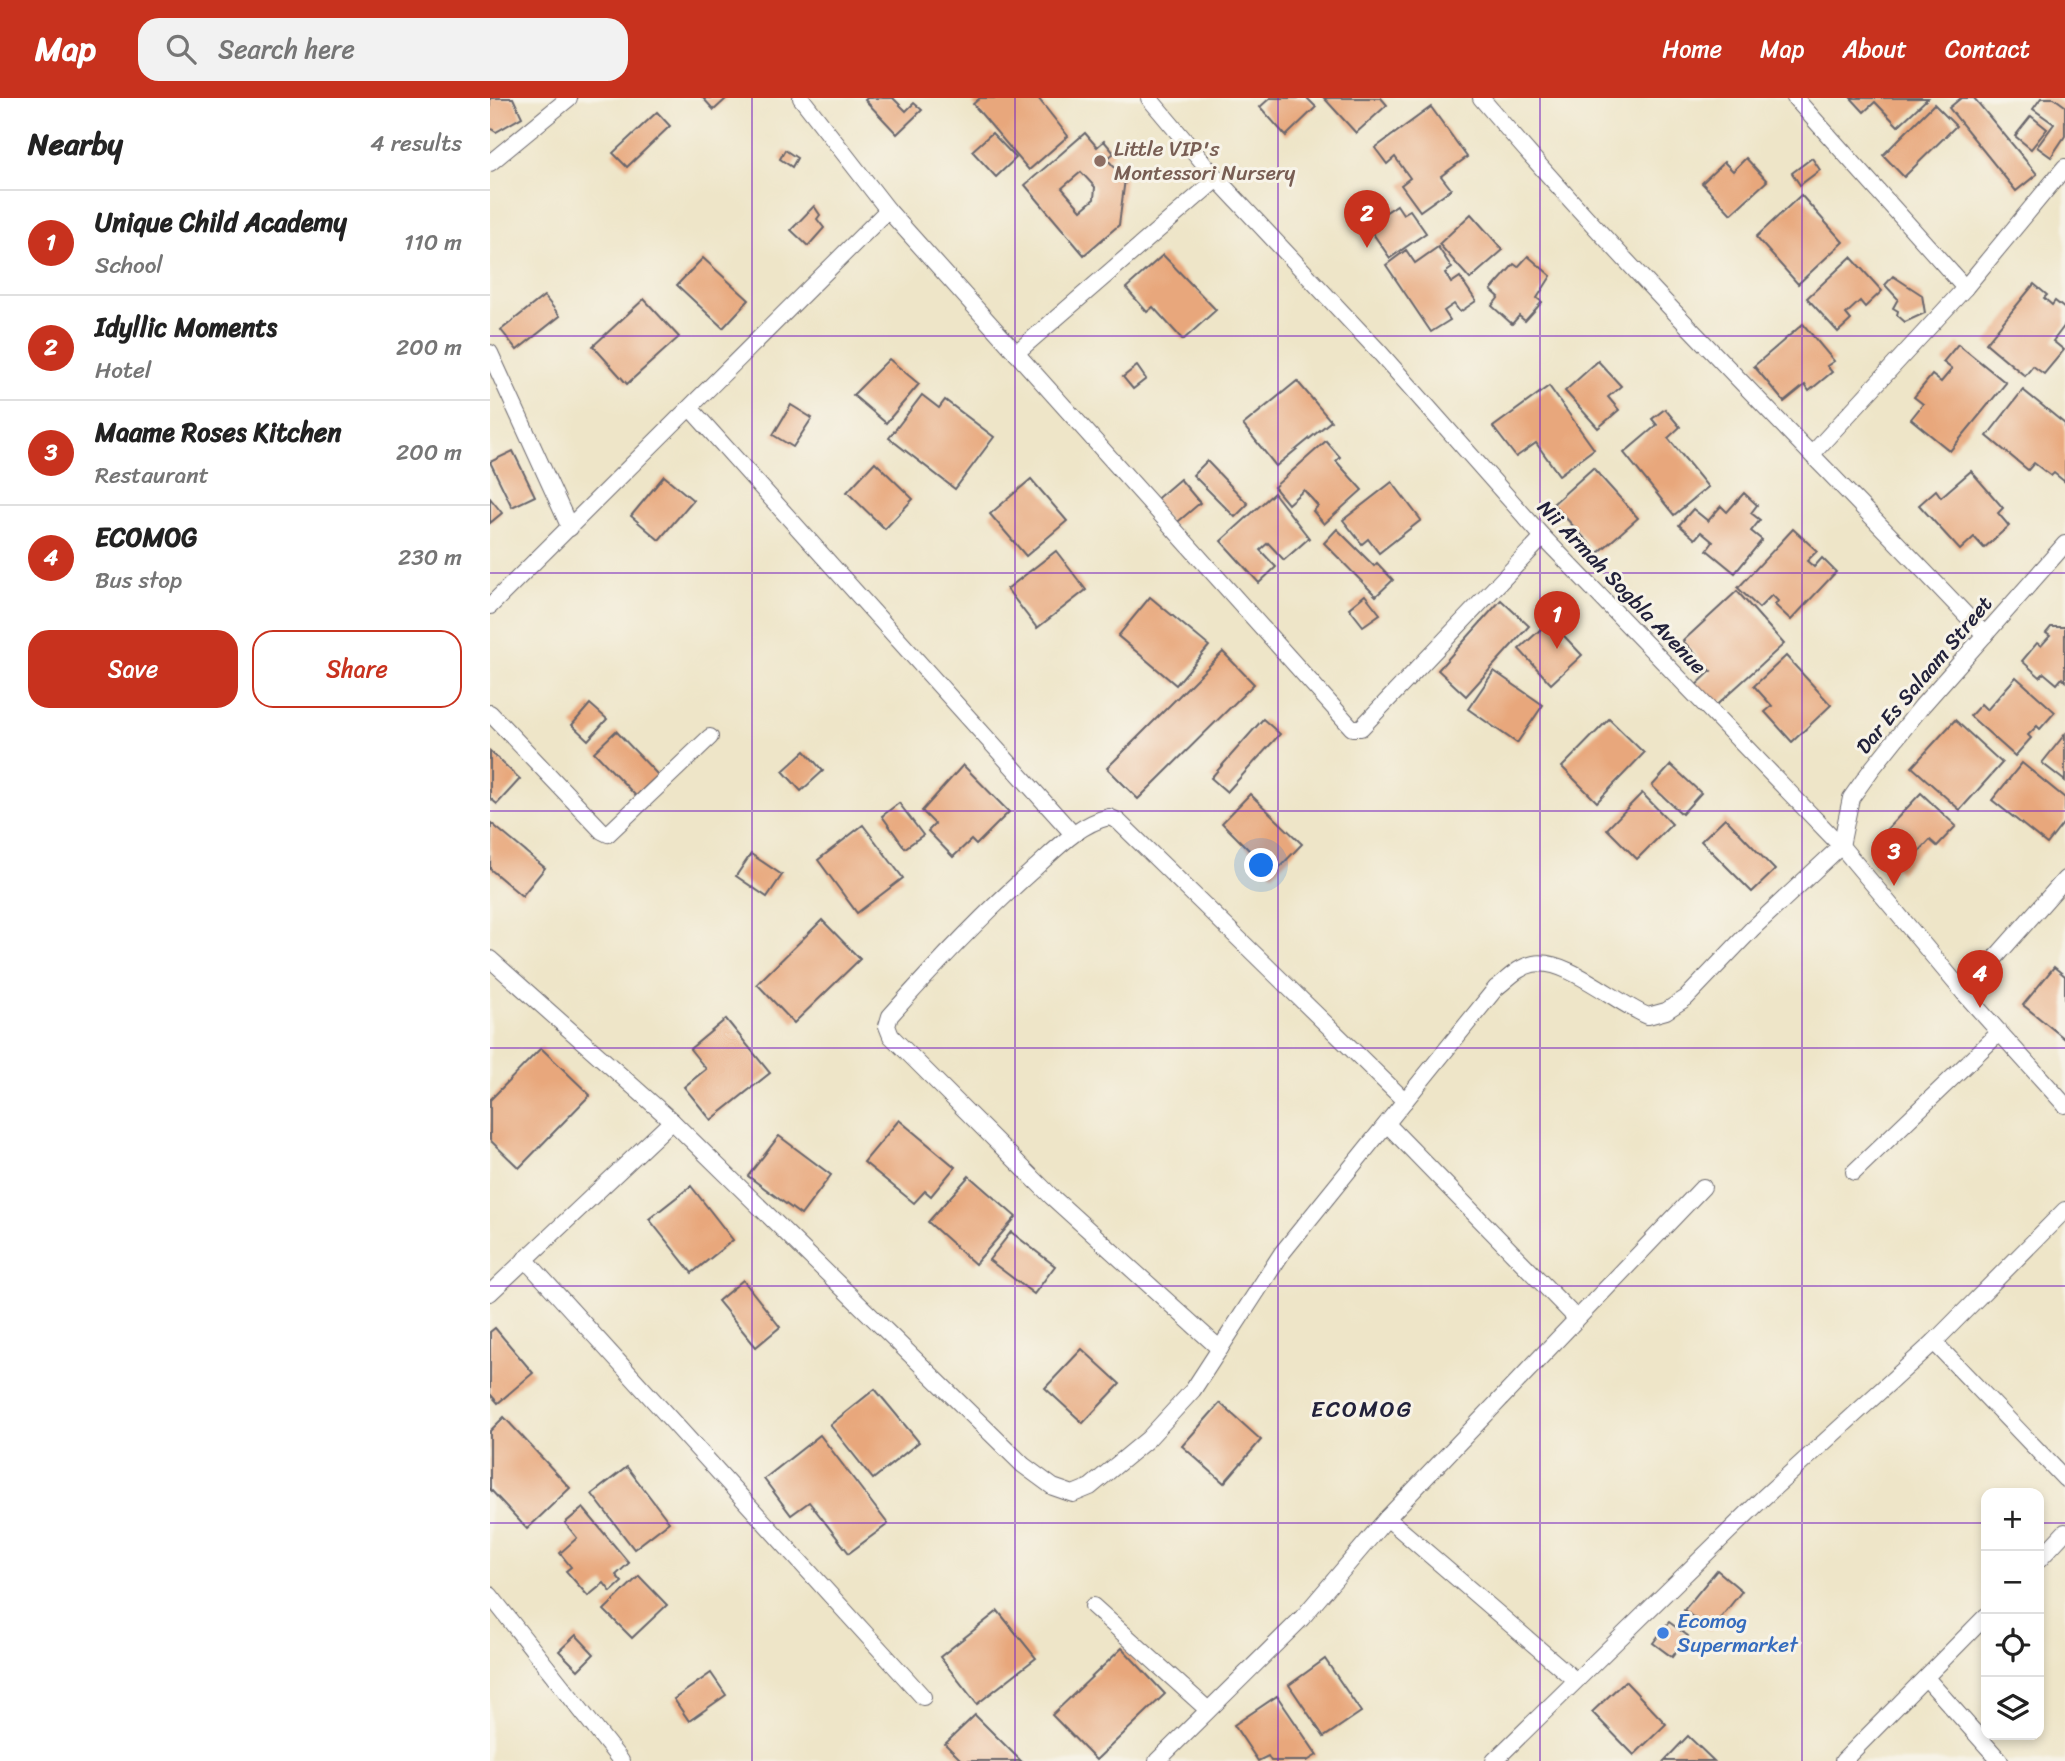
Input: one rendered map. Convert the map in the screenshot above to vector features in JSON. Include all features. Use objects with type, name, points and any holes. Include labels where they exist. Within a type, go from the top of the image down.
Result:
[{"type":"street","points":[[490,163],[569,98]]},
{"type":"street","points":[[801,98],[888,210],[1352,728],[1361,728],[1543,537]]},
{"type":"street","name":"Nii Armah Sogbla Avenue","points":[[1149,98],[1217,179],[1381,354],[1543,537],[1841,846],[1964,993],[2065,1105]]},
{"type":"street","points":[[1480,98],[1652,290],[1813,453],[1985,635]]},
{"type":"street","points":[[1794,98],[1965,288]]},
{"type":"street","points":[[1813,453],[1965,288],[2065,167]]},
{"type":"street","points":[[1016,353],[1217,179]]},
{"type":"street","points":[[490,606],[888,210]]},
{"type":"street","points":[[490,354],[570,527]]},
{"type":"street","points":[[690,408],[1073,834]]},
{"type":"street","name":"Dar Es Salaam Street","points":[[1841,846],[1852,798],[1871,770],[2065,544]]},
{"type":"street","points":[[490,713],[602,831],[608,834],[710,737]]},
{"type":"street","points":[[1220,1349],[1051,1196],[891,1036],[887,1026],[890,1016],[953,945],[1073,834],[1109,817],[1118,821],[1405,1101]]},
{"type":"street","points":[[490,959],[672,1121],[1023,1465],[1053,1487],[1073,1494],[1090,1487],[1148,1439],[1193,1390],[1282,1253],[1489,997],[1518,970],[1535,963],[1556,966],[1633,1010],[1648,1016],[1667,1011],[1686,998],[1752,929],[1841,846]]},
{"type":"street","points":[[1964,993],[2065,879]]},
{"type":"street","points":[[1854,1172],[1999,1032]]},
{"type":"street","points":[[490,1293],[672,1121]]},
{"type":"street","points":[[1387,1124],[1576,1318]]},
{"type":"street","points":[[1157,1761],[1207,1709],[1284,1637],[1387,1518],[1703,1187]]},
{"type":"street","points":[[1494,1761],[1763,1498],[1934,1342],[2065,1210]]},
{"type":"street","points":[[525,1259],[923,1697]]},
{"type":"street","points":[[1934,1342],[2065,1479]]},
{"type":"street","points":[[1387,1518],[1575,1680]]},
{"type":"street","points":[[2044,1555],[2065,1532]]},
{"type":"street","points":[[490,1595],[621,1761]]},
{"type":"street","points":[[1093,1606],[1207,1709]]},
{"type":"street","points":[[1843,1761],[1981,1621]]},
{"type":"street","points":[[1927,1678],[2000,1761]]},
{"type":"building","points":[[490,98],[513,98],[522,117],[496,132],[490,128]]},
{"type":"building","points":[[703,98],[727,98],[714,110]]},
{"type":"building","points":[[893,98],[906,111],[914,103],[922,110],[897,134],[865,100]]},
{"type":"building","points":[[980,98],[1038,98],[1068,136],[1029,170],[973,104]]},
{"type":"building","points":[[1270,98],[1307,98],[1316,107],[1286,136],[1260,107]]},
{"type":"building","points":[[1324,98],[1381,98],[1387,105],[1356,133]]},
{"type":"building","points":[[1851,98],[1928,98],[1898,126],[1875,102],[1864,112]]},
{"type":"building","points":[[1961,98],[1974,98],[2037,174],[2016,191],[1949,108]]},
{"type":"building","points":[[2041,98],[2054,98],[2065,106],[2065,136],[2051,157],[2037,147],[2054,124],[2033,109]]},
{"type":"building","points":[[1934,104],[1956,126],[1904,177],[1883,155]]},
{"type":"building","points":[[1431,107],[1467,157],[1441,176],[1451,189],[1420,211],[1401,185],[1410,178],[1395,157],[1387,164],[1375,148]]},
{"type":"building","points":[[657,112],[670,126],[627,167],[613,153]]},
{"type":"building","points":[[2031,116],[2047,129],[2031,149],[2015,136]]},
{"type":"building","points":[[992,133],[1016,158],[996,177],[972,151]]},
{"type":"building","points":[[1085,133],[1097,147],[1104,141],[1114,153],[1107,159],[1125,179],[1119,225],[1084,255],[1025,185]],"holes":[[[1081,172],[1095,187],[1094,199],[1081,210],[1062,188]]]},
{"type":"building","points":[[785,150],[797,158],[792,167],[780,159]]},
{"type":"building","points":[[1746,158],[1767,181],[1731,214],[1702,183],[1724,162],[1733,171]]},
{"type":"building","points":[[1812,158],[1820,170],[1800,185],[1792,173]]},
{"type":"building","points":[[1801,195],[1843,242],[1798,284],[1756,237]]},
{"type":"building","points":[[1397,205],[1403,214],[1410,210],[1426,233],[1390,258],[1367,225]]},
{"type":"building","points":[[814,206],[820,215],[817,219],[824,228],[808,246],[791,230]]},
{"type":"building","points":[[1471,214],[1503,250],[1470,279],[1439,244]]},
{"type":"building","points":[[1438,247],[1452,268],[1445,273],[1451,283],[1460,277],[1476,301],[1460,312],[1454,304],[1444,311],[1450,320],[1431,332],[1386,265],[1406,250],[1415,263]]},
{"type":"building","points":[[1163,255],[1216,310],[1183,340],[1153,307],[1147,312],[1126,288]]},
{"type":"building","points":[[1528,256],[1551,276],[1537,298],[1542,302],[1525,321],[1519,316],[1512,324],[1492,306],[1499,297],[1491,290],[1514,264],[1518,267]]},
{"type":"building","points":[[1851,257],[1882,291],[1865,307],[1860,301],[1846,314],[1851,320],[1838,332],[1807,298]]},
{"type":"building","points":[[703,258],[749,300],[723,328],[677,285]]},
{"type":"building","points":[[1893,276],[1922,295],[1925,313],[1905,322],[1897,315],[1898,311],[1893,308],[1898,299],[1885,285]]},
{"type":"building","points":[[2034,284],[2047,295],[2044,298],[2052,305],[2055,301],[2065,309],[2065,325],[2053,341],[2064,350],[2044,374],[2033,366],[2025,376],[1986,343]]},
{"type":"building","points":[[544,296],[560,316],[517,350],[501,330]]},
{"type":"building","points":[[644,299],[679,337],[627,384],[593,346]]},
{"type":"building","points":[[1803,324],[1834,361],[1827,366],[1832,372],[1809,391],[1805,385],[1784,402],[1754,366]]},
{"type":"building","points":[[1958,344],[2006,383],[1950,451],[1911,419],[1923,404],[1914,397],[1932,375],[1941,382],[1952,369],[1943,362]]},
{"type":"building","points":[[889,359],[919,384],[886,423],[853,395]]},
{"type":"building","points":[[1598,361],[1621,386],[1608,397],[1619,410],[1598,428],[1565,391]]},
{"type":"building","points":[[1137,366],[1146,379],[1133,389],[1123,377]]},
{"type":"building","points":[[1297,381],[1331,421],[1276,466],[1243,425]]},
{"type":"building","points":[[1549,386],[1594,449],[1559,475],[1536,443],[1516,457],[1493,427]]},
{"type":"building","points":[[2023,390],[2065,424],[2065,482],[2054,473],[2051,476],[2034,463],[2028,470],[1987,436]]},
{"type":"building","points":[[922,395],[939,408],[945,400],[994,437],[955,489],[889,438]]},
{"type":"building","points":[[791,405],[812,418],[793,447],[773,435]]},
{"type":"building","points":[[1665,409],[1680,427],[1668,438],[1708,487],[1674,515],[1624,453],[1657,425],[1652,419]]},
{"type":"building","points":[[1326,441],[1340,457],[1336,461],[1362,490],[1324,524],[1313,511],[1318,506],[1304,490],[1288,504],[1274,487]]},
{"type":"building","points":[[513,451],[535,496],[512,507],[490,462]]},
{"type":"building","points":[[1207,461],[1248,504],[1235,517],[1193,475]]},
{"type":"building","points":[[875,462],[913,499],[885,529],[847,492]]},
{"type":"building","points":[[1593,468],[1638,518],[1598,553],[1553,504]]},
{"type":"building","points":[[1971,471],[2003,508],[1998,513],[2009,526],[1984,548],[1974,537],[1960,550],[1919,505],[1936,490],[1941,497]]},
{"type":"building","points":[[664,476],[693,500],[659,540],[631,516]]},
{"type":"building","points":[[1031,479],[1067,521],[1026,556],[990,514]]},
{"type":"building","points":[[1180,479],[1200,503],[1173,526],[1153,502]]},
{"type":"building","points":[[1392,482],[1421,520],[1379,553],[1368,539],[1362,544],[1343,520]]},
{"type":"building","points":[[1274,493],[1309,538],[1284,560],[1268,543],[1260,550],[1276,567],[1259,583],[1221,541]]},
{"type":"building","points":[[1744,493],[1757,505],[1751,513],[1760,520],[1751,531],[1762,540],[1735,573],[1707,550],[1713,542],[1701,532],[1695,539],[1679,525],[1693,509],[1708,521],[1721,506],[1727,512]]},
{"type":"building","points":[[490,498],[502,513],[490,523]]},
{"type":"building","points":[[1337,529],[1374,566],[1377,563],[1393,580],[1376,596],[1324,543]]},
{"type":"building","points":[[1793,529],[1817,551],[1807,561],[1814,567],[1822,558],[1836,572],[1791,620],[1775,605],[1778,601],[1772,595],[1759,608],[1738,588]]},
{"type":"building","points":[[1056,551],[1086,590],[1037,628],[1007,589]]},
{"type":"building","points":[[1737,591],[1784,644],[1711,710],[1692,689],[1711,671],[1683,641]]},
{"type":"building","points":[[1365,595],[1380,614],[1363,626],[1349,608]]},
{"type":"building","points":[[1150,597],[1209,646],[1176,685],[1118,636]]},
{"type":"building","points":[[1501,600],[1529,626],[1466,696],[1438,670]]},
{"type":"building","points":[[1550,621],[1582,655],[1551,684],[1519,649]]},
{"type":"building","points":[[2051,627],[2065,627],[2065,681],[2062,678],[2057,684],[2044,673],[2040,677],[2022,661],[2037,643],[2041,646],[2050,636],[2046,633]]},
{"type":"building","points":[[1223,652],[1254,684],[1138,799],[1107,768]]},
{"type":"building","points":[[1786,656],[1831,705],[1792,742],[1765,712],[1772,706],[1754,686]]},
{"type":"building","points":[[1494,671],[1543,705],[1517,743],[1468,709]]},
{"type":"building","points":[[2016,677],[2055,712],[2040,729],[2037,726],[2028,735],[2031,738],[2015,756],[1970,716],[1981,704],[1987,710]]},
{"type":"building","points":[[590,704],[607,719],[588,740],[572,725]]},
{"type":"building","points":[[1263,719],[1280,734],[1227,792],[1211,778]]},
{"type":"building","points":[[1609,719],[1644,753],[1597,802],[1562,767]]},
{"type":"building","points":[[1955,720],[2002,763],[1960,810],[1912,767]]},
{"type":"building","points":[[616,731],[658,775],[636,796],[594,752]]},
{"type":"building","points":[[2065,734],[2065,781],[2042,763]]},
{"type":"building","points":[[490,751],[520,779],[497,804],[490,798]]},
{"type":"building","points":[[805,751],[823,771],[801,791],[783,771]]},
{"type":"building","points":[[2022,763],[2065,798],[2065,821],[2047,844],[1992,800]]},
{"type":"building","points":[[963,765],[1009,812],[976,845],[971,840],[953,857],[928,831],[935,824],[922,811]]},
{"type":"building","points":[[1671,765],[1701,793],[1682,814],[1652,786]]},
{"type":"building","points":[[1642,793],[1672,824],[1637,859],[1607,829]]},
{"type":"building","points":[[1921,793],[1956,826],[1937,846],[1930,840],[1900,872],[1872,845]]},
{"type":"building","points":[[1250,794],[1302,844],[1273,874],[1222,823]]},
{"type":"building","points":[[899,803],[923,835],[905,848],[882,816]]},
{"type":"building","points":[[1725,818],[1775,870],[1752,892],[1701,841]]},
{"type":"building","points":[[491,823],[545,868],[522,896],[490,869]]},
{"type":"building","points":[[863,825],[903,878],[857,913],[818,860]]},
{"type":"building","points":[[751,854],[782,875],[767,897],[736,876]]},
{"type":"building","points":[[822,920],[860,959],[794,1023],[757,984]]},
{"type":"building","points":[[2054,967],[2065,976],[2065,1039],[2023,1005]]},
{"type":"building","points":[[726,1019],[770,1073],[711,1120],[684,1087],[706,1069],[690,1049]]},
{"type":"building","points":[[541,1048],[590,1095],[519,1168],[490,1140],[490,1100]]},
{"type":"building","points":[[899,1120],[955,1167],[931,1196],[925,1191],[914,1203],[864,1162]]},
{"type":"building","points":[[779,1136],[831,1175],[801,1215],[748,1176]]},
{"type":"building","points":[[969,1176],[1016,1217],[975,1264],[928,1222]]},
{"type":"building","points":[[691,1186],[733,1240],[692,1273],[649,1219]]},
{"type":"building","points":[[1011,1232],[1055,1266],[1034,1294],[989,1260]]},
{"type":"building","points":[[743,1280],[780,1327],[756,1347],[718,1301]]},
{"type":"building","points":[[495,1328],[533,1373],[498,1403],[490,1394],[490,1332]]},
{"type":"building","points":[[1082,1349],[1120,1384],[1083,1423],[1045,1388]]},
{"type":"building","points":[[875,1389],[919,1442],[873,1479],[830,1425]]},
{"type":"building","points":[[1220,1403],[1261,1440],[1224,1483],[1182,1446]]},
{"type":"building","points":[[504,1417],[570,1488],[527,1529],[490,1489],[490,1431]]},
{"type":"building","points":[[820,1435],[888,1524],[849,1553],[809,1502],[791,1515],[764,1479]]},
{"type":"building","points":[[627,1467],[669,1522],[634,1549],[592,1494]]},
{"type":"building","points":[[583,1508],[629,1563],[616,1575],[622,1582],[611,1592],[604,1583],[588,1596],[566,1571],[571,1567],[560,1553],[577,1538],[565,1523]]},
{"type":"building","points":[[1717,1570],[1742,1591],[1710,1631],[1684,1610]]},
{"type":"building","points":[[639,1576],[667,1605],[632,1638],[604,1610]]},
{"type":"building","points":[[998,1611],[1036,1658],[977,1704],[940,1657]]},
{"type":"building","points":[[1669,1622],[1688,1636],[1672,1657],[1653,1643]]},
{"type":"building","points":[[576,1635],[594,1654],[578,1670],[559,1651]]},
{"type":"building","points":[[1122,1648],[1165,1694],[1096,1760],[1052,1715]]},
{"type":"building","points":[[1325,1659],[1361,1712],[1324,1737],[1289,1685]]},
{"type":"building","points":[[711,1673],[726,1695],[689,1721],[674,1699]]},
{"type":"building","points":[[1625,1681],[1666,1724],[1634,1755],[1592,1712]]},
{"type":"building","points":[[1277,1696],[1317,1755],[1307,1761],[1271,1761],[1268,1756],[1258,1761],[1234,1725]]},
{"type":"building","points":[[975,1715],[1021,1761],[962,1761],[945,1744]]},
{"type":"building","points":[[1688,1736],[1714,1761],[1664,1761]]},
{"type":"place","name":"Little VIP's Montessori Nursery","points":[[1100,161]]},
{"type":"place","name":"Idyllic Moments","points":[[1367,248]]},
{"type":"place","name":"Unique Child Academy","points":[[1557,649]]},
{"type":"place","name":"Maame Roses Kitchen","points":[[1894,886]]},
{"type":"place","name":"ECOMOG","points":[[1980,1008]]},
{"type":"place","name":"Ecomog Supermarket","points":[[1663,1633]]},
{"type":"district","name":"ECOMOG","points":[[1362,1409]]}]
